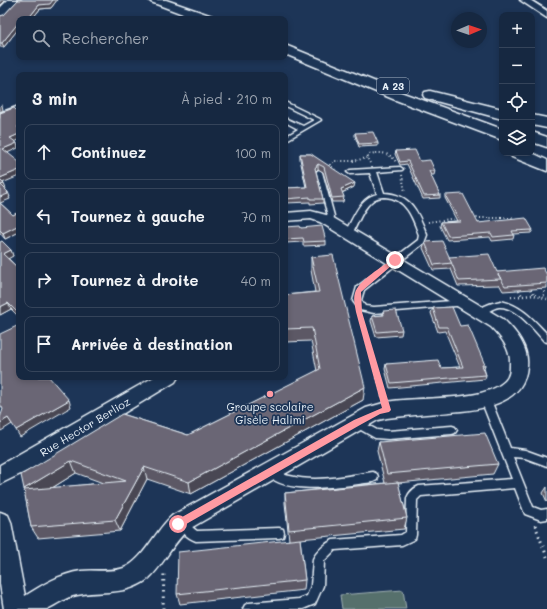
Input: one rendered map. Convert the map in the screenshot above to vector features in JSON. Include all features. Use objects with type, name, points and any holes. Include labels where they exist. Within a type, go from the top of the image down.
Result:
[{"type":"main road","points":[[0,15],[15,0]]},
{"type":"main road","points":[[155,0],[200,16]]},
{"type":"main road","points":[[173,0],[218,16]]},
{"type":"main road","name":"A 23","points":[[288,43],[379,80],[499,125]]},
{"type":"main road","name":"A 23","points":[[288,50],[337,71],[499,134]]},
{"type":"main road","points":[[337,71],[365,87],[499,145]]},
{"type":"main road","points":[[379,80],[499,113]]},
{"type":"main road","points":[[535,121],[547,123]]},
{"type":"main road","points":[[535,138],[547,142]]},
{"type":"main road","points":[[535,146],[547,150]]},
{"type":"main road","points":[[525,156],[547,166]]},
{"type":"street","points":[[524,0],[547,15]]},
{"type":"street","points":[[25,609],[74,584],[113,581],[132,576],[143,568],[168,532],[182,522],[379,412],[486,400],[500,394],[512,385],[518,375],[518,353],[510,338],[496,322],[330,221],[311,215],[288,217]]},
{"type":"street","name":"Rue Hector Berlioz","points":[[0,475],[26,462],[164,380]]},
{"type":"street","points":[[0,522],[16,609]]},
{"type":"lane","points":[[288,105],[318,120],[288,136]]},
{"type":"lane","points":[[0,115],[16,109]]},
{"type":"lane","points":[[288,122],[303,129]]},
{"type":"lane","points":[[350,172],[400,169]]},
{"type":"lane","points":[[373,171],[381,195]]},
{"type":"lane","points":[[319,172],[331,216],[330,221]]},
{"type":"lane","points":[[349,232],[369,200],[381,195],[392,196],[404,201],[412,209],[419,223],[423,238],[360,289],[357,298],[358,304],[366,309],[487,307],[498,304],[516,308],[547,339]]},
{"type":"lane","points":[[486,400],[529,510],[540,515],[547,514]]},
{"type":"lane","points":[[357,423],[375,434],[388,435],[452,430]]},
{"type":"lane","points":[[507,452],[525,454],[547,462]]},
{"type":"lane","points":[[271,471],[282,479],[300,482],[373,477]]},
{"type":"lane","points":[[249,609],[299,605],[311,600],[317,586],[319,559],[333,545],[402,540],[411,535],[412,498],[419,491],[518,483]]},
{"type":"lane","points":[[182,522],[188,532],[196,536],[279,533]]},
{"type":"path","points":[[319,172],[350,172]]},
{"type":"path","points":[[419,223],[461,218]]},
{"type":"path","points":[[467,218],[515,218]]},
{"type":"path","points":[[542,288],[546,294],[542,297]]},
{"type":"path","points":[[531,289],[534,295]]},
{"type":"path","points":[[519,290],[522,296]]},
{"type":"path","points":[[358,304],[387,410]]},
{"type":"path","points":[[529,510],[547,557]]},
{"type":"green space","points":[[403,590],[406,609],[342,609],[340,595]]},
{"type":"building","points":[[18,0],[53,0],[50,4],[39,5],[30,16],[16,16],[16,26],[2,43],[0,43],[0,16],[4,15]]},
{"type":"building","points":[[14,108],[16,110],[16,135],[10,138],[16,143],[3,149],[16,160],[16,171],[0,178],[0,113]]},
{"type":"building","points":[[373,132],[378,143],[359,144],[355,133]]},
{"type":"building","points":[[415,150],[420,161],[430,160],[435,171],[429,171],[440,195],[424,196],[408,161],[400,162],[396,151]]},
{"type":"building","points":[[300,154],[311,154],[355,183],[341,189],[344,197],[332,198],[324,167],[318,164],[315,168],[323,199],[310,199],[310,197],[288,199],[288,188],[307,187]]},
{"type":"building","points":[[0,180],[4,184],[1,185],[8,192],[8,194],[0,197]]},
{"type":"building","points":[[463,194],[478,223],[526,218],[533,230],[512,231],[514,235],[493,237],[491,233],[448,236],[441,222],[460,221],[445,195]]},
{"type":"building","points":[[0,203],[13,215],[16,214],[16,226],[3,233],[0,230]]},
{"type":"building","points":[[300,226],[301,228],[322,226],[326,241],[304,242],[303,238],[288,239],[288,227]]},
{"type":"building","points":[[2,241],[11,250],[3,254],[16,266],[16,311],[8,303],[0,307],[0,242]]},
{"type":"building","points":[[442,241],[452,263],[434,265],[425,242]]},
{"type":"building","points":[[489,254],[497,272],[543,268],[547,275],[547,283],[505,286],[501,279],[459,281],[449,257]]},
{"type":"building","points":[[333,255],[365,387],[189,482],[144,467],[115,520],[31,527],[24,490],[126,481],[71,461],[24,489],[21,475],[122,414],[188,435],[320,369],[312,328],[288,329],[288,295],[319,292],[311,257]]},
{"type":"building","points":[[452,307],[460,326],[468,325],[485,365],[482,365],[486,375],[391,383],[386,364],[438,360],[441,368],[463,367],[447,327],[439,327],[433,308]]},
{"type":"building","points":[[396,310],[402,330],[377,332],[372,316],[384,315],[383,311]]},
{"type":"building","points":[[16,326],[16,380],[52,380],[69,400],[16,430],[8,418],[0,423],[3,409],[0,404],[0,334]]},
{"type":"building","points":[[485,433],[498,464],[387,474],[379,442]]},
{"type":"building","points":[[398,482],[407,518],[289,530],[285,493]]},
{"type":"building","points":[[300,539],[305,580],[177,594],[178,552]]},
{"type":"tram line","points":[[532,0],[547,9]]},
{"type":"place","name":"Groupe scolaire Gisèle Halimi","points":[[270,394]]},
{"type":"route","points":[[178,524],[373,414],[387,410],[359,312],[357,294],[363,286],[395,260]]}]
